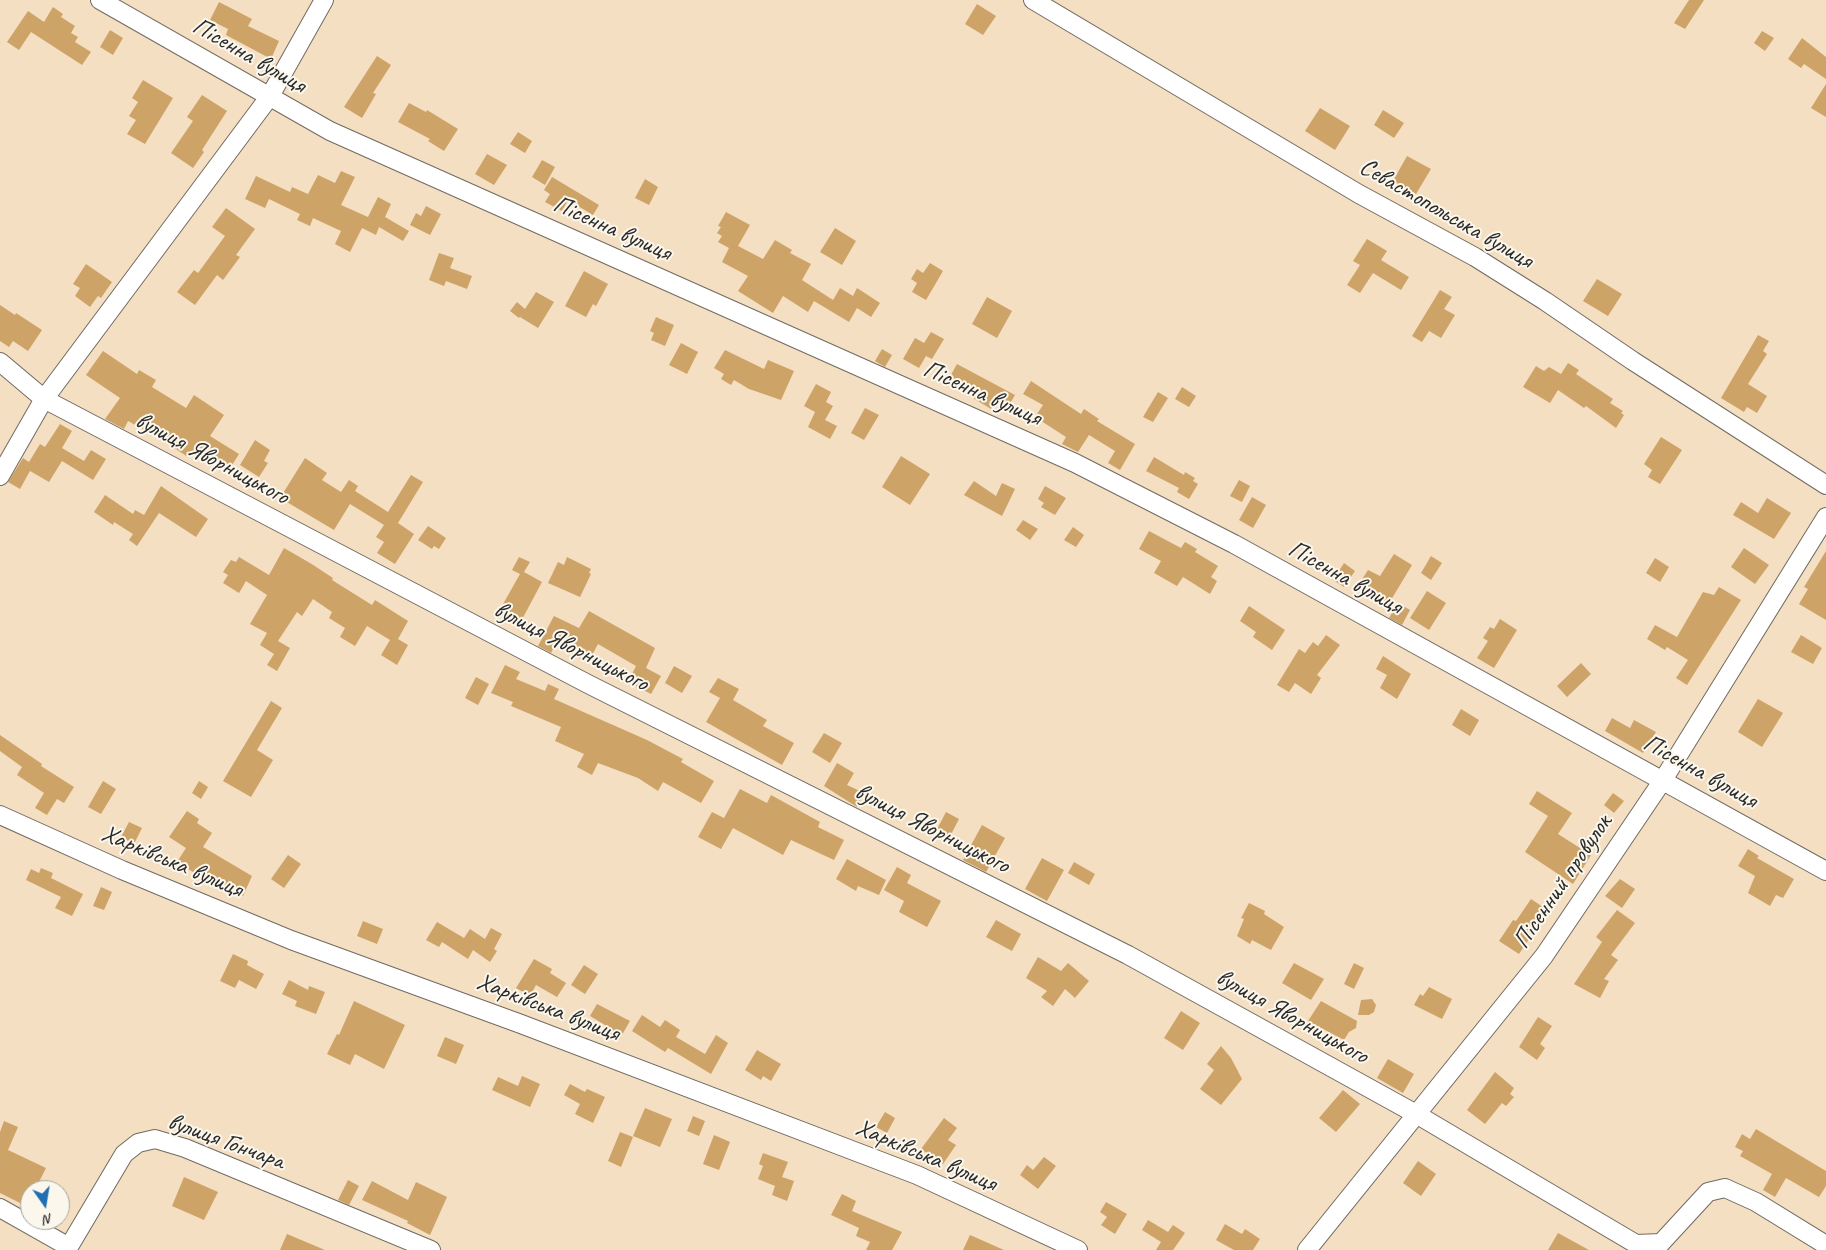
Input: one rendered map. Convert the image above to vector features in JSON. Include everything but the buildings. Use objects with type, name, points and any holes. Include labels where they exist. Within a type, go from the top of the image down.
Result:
[{"type":"street","name":"Пісенна вулиця","points":[[100,0],[330,131],[1075,463],[1234,544],[1535,712],[1663,780],[1826,871]]},
{"type":"street","points":[[0,476],[44,400],[270,96],[324,0]]},
{"type":"street","name":"Севастопольська вулиця","points":[[1032,0],[1359,194],[1475,257],[1545,300],[1633,361],[1826,485]]},
{"type":"street","name":"вулиця Яворницького","points":[[0,362],[44,400],[588,684],[1128,955],[1416,1114],[1636,1244],[1661,1243],[1708,1192],[1725,1188],[1756,1202],[1826,1245]]},
{"type":"street","name":"Пісенний провулок","points":[[1306,1250],[1544,956],[1663,780],[1826,517]]},
{"type":"street","name":"Харківська вулиця","points":[[0,815],[122,870],[291,940],[522,1024],[917,1175],[1075,1250]]},
{"type":"street","name":"вулиця Гончара","points":[[0,1208],[68,1248],[124,1154],[138,1143],[155,1139],[185,1148],[431,1250]]}]
